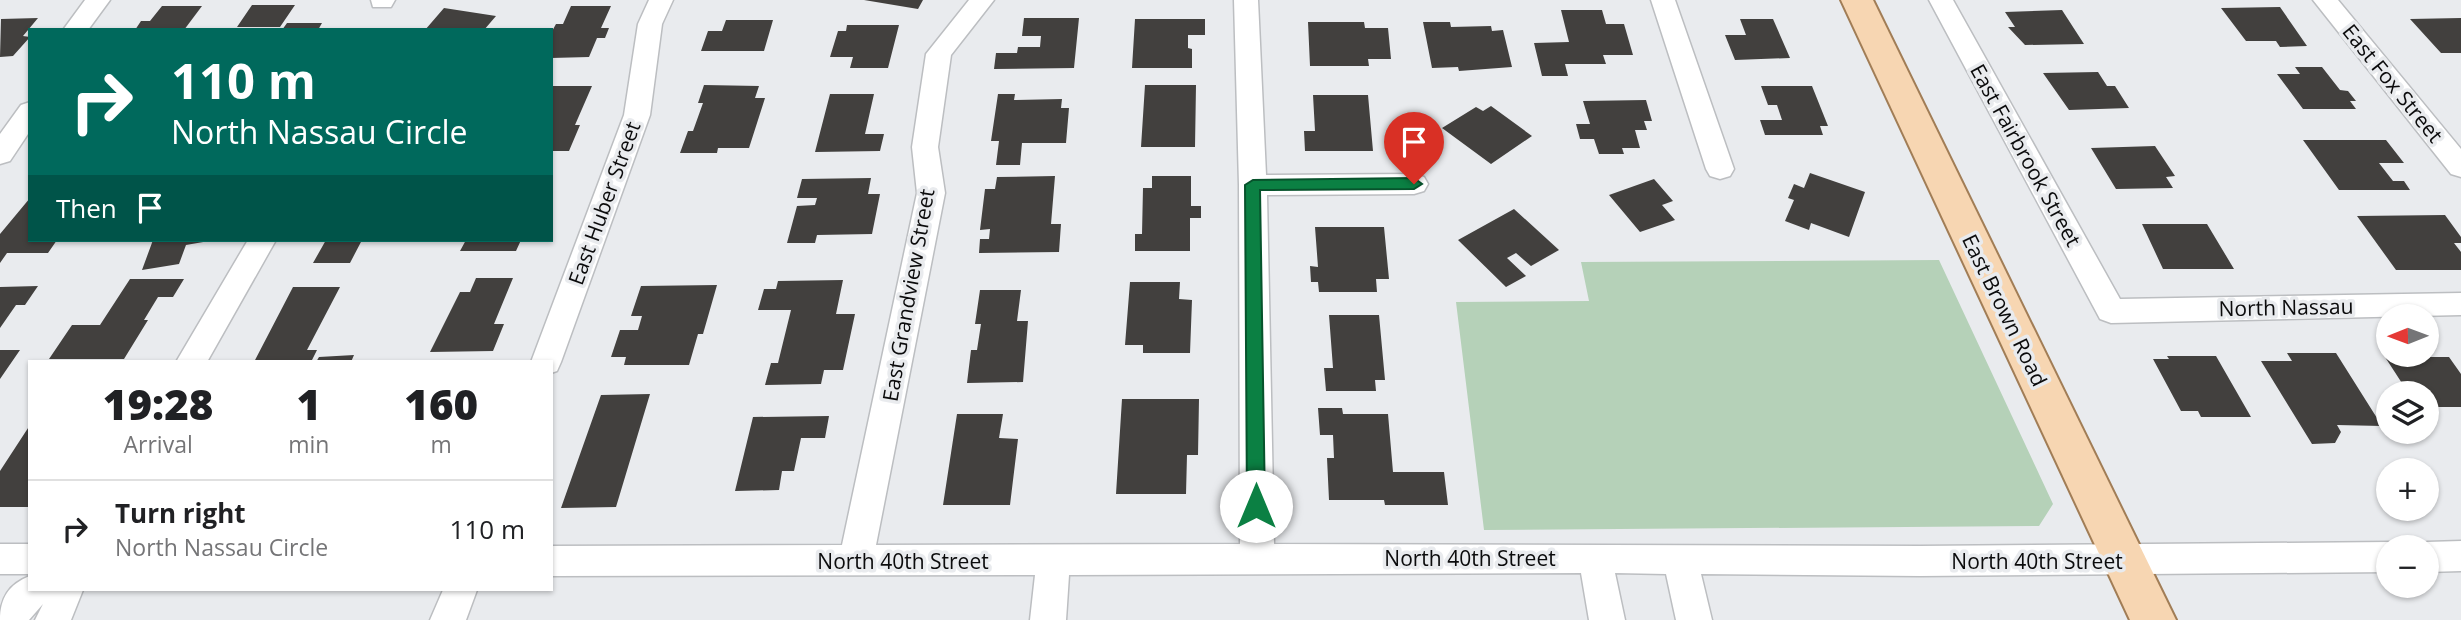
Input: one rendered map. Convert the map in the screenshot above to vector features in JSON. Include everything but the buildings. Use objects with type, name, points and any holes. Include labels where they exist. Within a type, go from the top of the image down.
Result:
[{"type":"main road","name":"East Brown Road","points":[[1857,0],[2153,620]]},
{"type":"street","points":[[77,28],[99,0]]},
{"type":"street","name":"East Huber Street","points":[[547,360],[637,116],[645,47],[650,24],[661,0]]},
{"type":"street","name":"East Grandview Street","points":[[856,561],[931,193],[925,147],[939,54],[982,0]]},
{"type":"street","points":[[1246,0],[1253,185],[1257,560]]},
{"type":"street","points":[[1663,0],[1720,169]]},
{"type":"street","name":"East Fairbrook Street","points":[[1941,0],[2111,311]]},
{"type":"street","name":"East Fox Street","points":[[2325,0],[2461,166]]},
{"type":"street","points":[[0,154],[28,114]]},
{"type":"street","points":[[1253,185],[1414,184]]},
{"type":"street","points":[[192,360],[261,242]]},
{"type":"street","name":"North Nassau","points":[[2111,311],[2461,304]]},
{"type":"street","points":[[2439,557],[2461,556]]},
{"type":"street","name":"North 40th Street","points":[[553,561],[1595,558],[2125,561],[2376,557]]},
{"type":"street","points":[[1595,558],[1606,620]]},
{"type":"street","points":[[0,559],[28,559]]},
{"type":"street","points":[[1679,559],[1694,620]]},
{"type":"street","points":[[1048,620],[1054,561]]},
{"type":"street","points":[[9,620],[23,598],[33,591]]},
{"type":"street","points":[[53,620],[66,591]]},
{"type":"street","points":[[448,620],[460,591]]},
{"type":"green space","points":[[1939,260],[2053,504],[2039,526],[1484,530],[1456,302],[1589,301],[1581,262]]},
{"type":"route","points":[[1256,506],[1253,185],[1414,184]]}]
